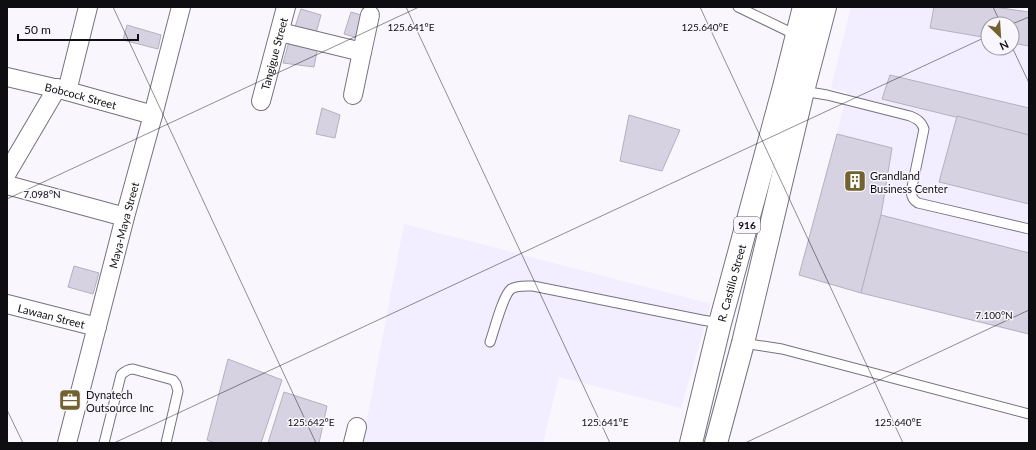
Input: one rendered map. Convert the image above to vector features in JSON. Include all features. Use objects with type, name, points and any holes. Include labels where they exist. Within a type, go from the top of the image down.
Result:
[{"type":"main road","name":"R. Castillo Street","points":[[804,7],[806,40]]},
{"type":"main road","name":"R. Castillo Street","points":[[716,443],[743,343],[794,89],[806,40],[825,7]]},
{"type":"main road","name":"R. Castillo Street","points":[[690,443],[720,323],[794,89]]},
{"type":"street","points":[[7,173],[62,89],[88,7]]},
{"type":"street","name":"Maya-Maya Street","points":[[67,443],[181,7]]},
{"type":"street","name":"Tangigue Street","points":[[261,101],[286,7]]},
{"type":"street","points":[[353,95],[370,15]]},
{"type":"street","points":[[280,32],[362,52]]},
{"type":"street","name":"Bobcock Street","points":[[7,77],[62,89],[153,115]]},
{"type":"street","points":[[7,185],[125,217]]},
{"type":"street","name":"Lawaan Street","points":[[7,304],[97,327]]},
{"type":"lane","points":[[738,7],[806,40]]},
{"type":"lane","points":[[794,89],[902,114],[919,120],[924,129],[911,192],[915,201],[1029,229]]},
{"type":"lane","points":[[490,342],[505,297],[511,289],[521,286],[533,286],[720,323]]},
{"type":"lane","points":[[743,343],[782,349],[1029,414]]},
{"type":"lane","points":[[104,443],[121,375],[128,369],[173,380],[176,384],[178,391],[166,443]]},
{"type":"shaded area","points":[[851,7],[994,7],[1029,12],[1029,335],[861,293],[881,215],[892,148],[837,134],[847,92],[831,88]]},
{"type":"shaded area","points":[[404,224],[711,304],[681,408],[559,377],[543,443],[360,443],[368,414]]},
{"type":"building","points":[[934,7],[994,7],[1029,12],[1029,46],[1020,44],[1020,16],[980,16],[980,37],[930,28]]},
{"type":"building","points":[[301,9],[321,15],[316,33],[295,27]]},
{"type":"building","points":[[351,12],[368,17],[365,40],[344,34]]},
{"type":"building","points":[[127,25],[161,35],[158,49],[123,40]]},
{"type":"building","points":[[290,38],[318,46],[314,67],[283,63]]},
{"type":"building","points":[[890,75],[1029,108],[1029,135],[882,99]]},
{"type":"building","points":[[322,108],[340,115],[335,138],[316,134]]},
{"type":"building","points":[[629,115],[680,130],[662,171],[620,161]]},
{"type":"building","points":[[957,116],[1029,135],[1029,204],[939,182]]},
{"type":"building","name":"Grandland Business Center","points":[[837,134],[892,148],[881,215],[861,293],[799,275]]},
{"type":"building","points":[[881,215],[1029,253],[1029,334],[861,293]]},
{"type":"building","points":[[74,266],[99,273],[93,294],[68,287]]},
{"type":"building","points":[[228,359],[282,380],[261,443],[215,443],[207,440]]},
{"type":"building","points":[[284,392],[327,406],[319,443],[268,443]]},
{"type":"place","name":"Grandland Business Center","points":[[855,181]]},
{"type":"place","name":"Dynatech Outsource Inc","points":[[70,400]]}]
